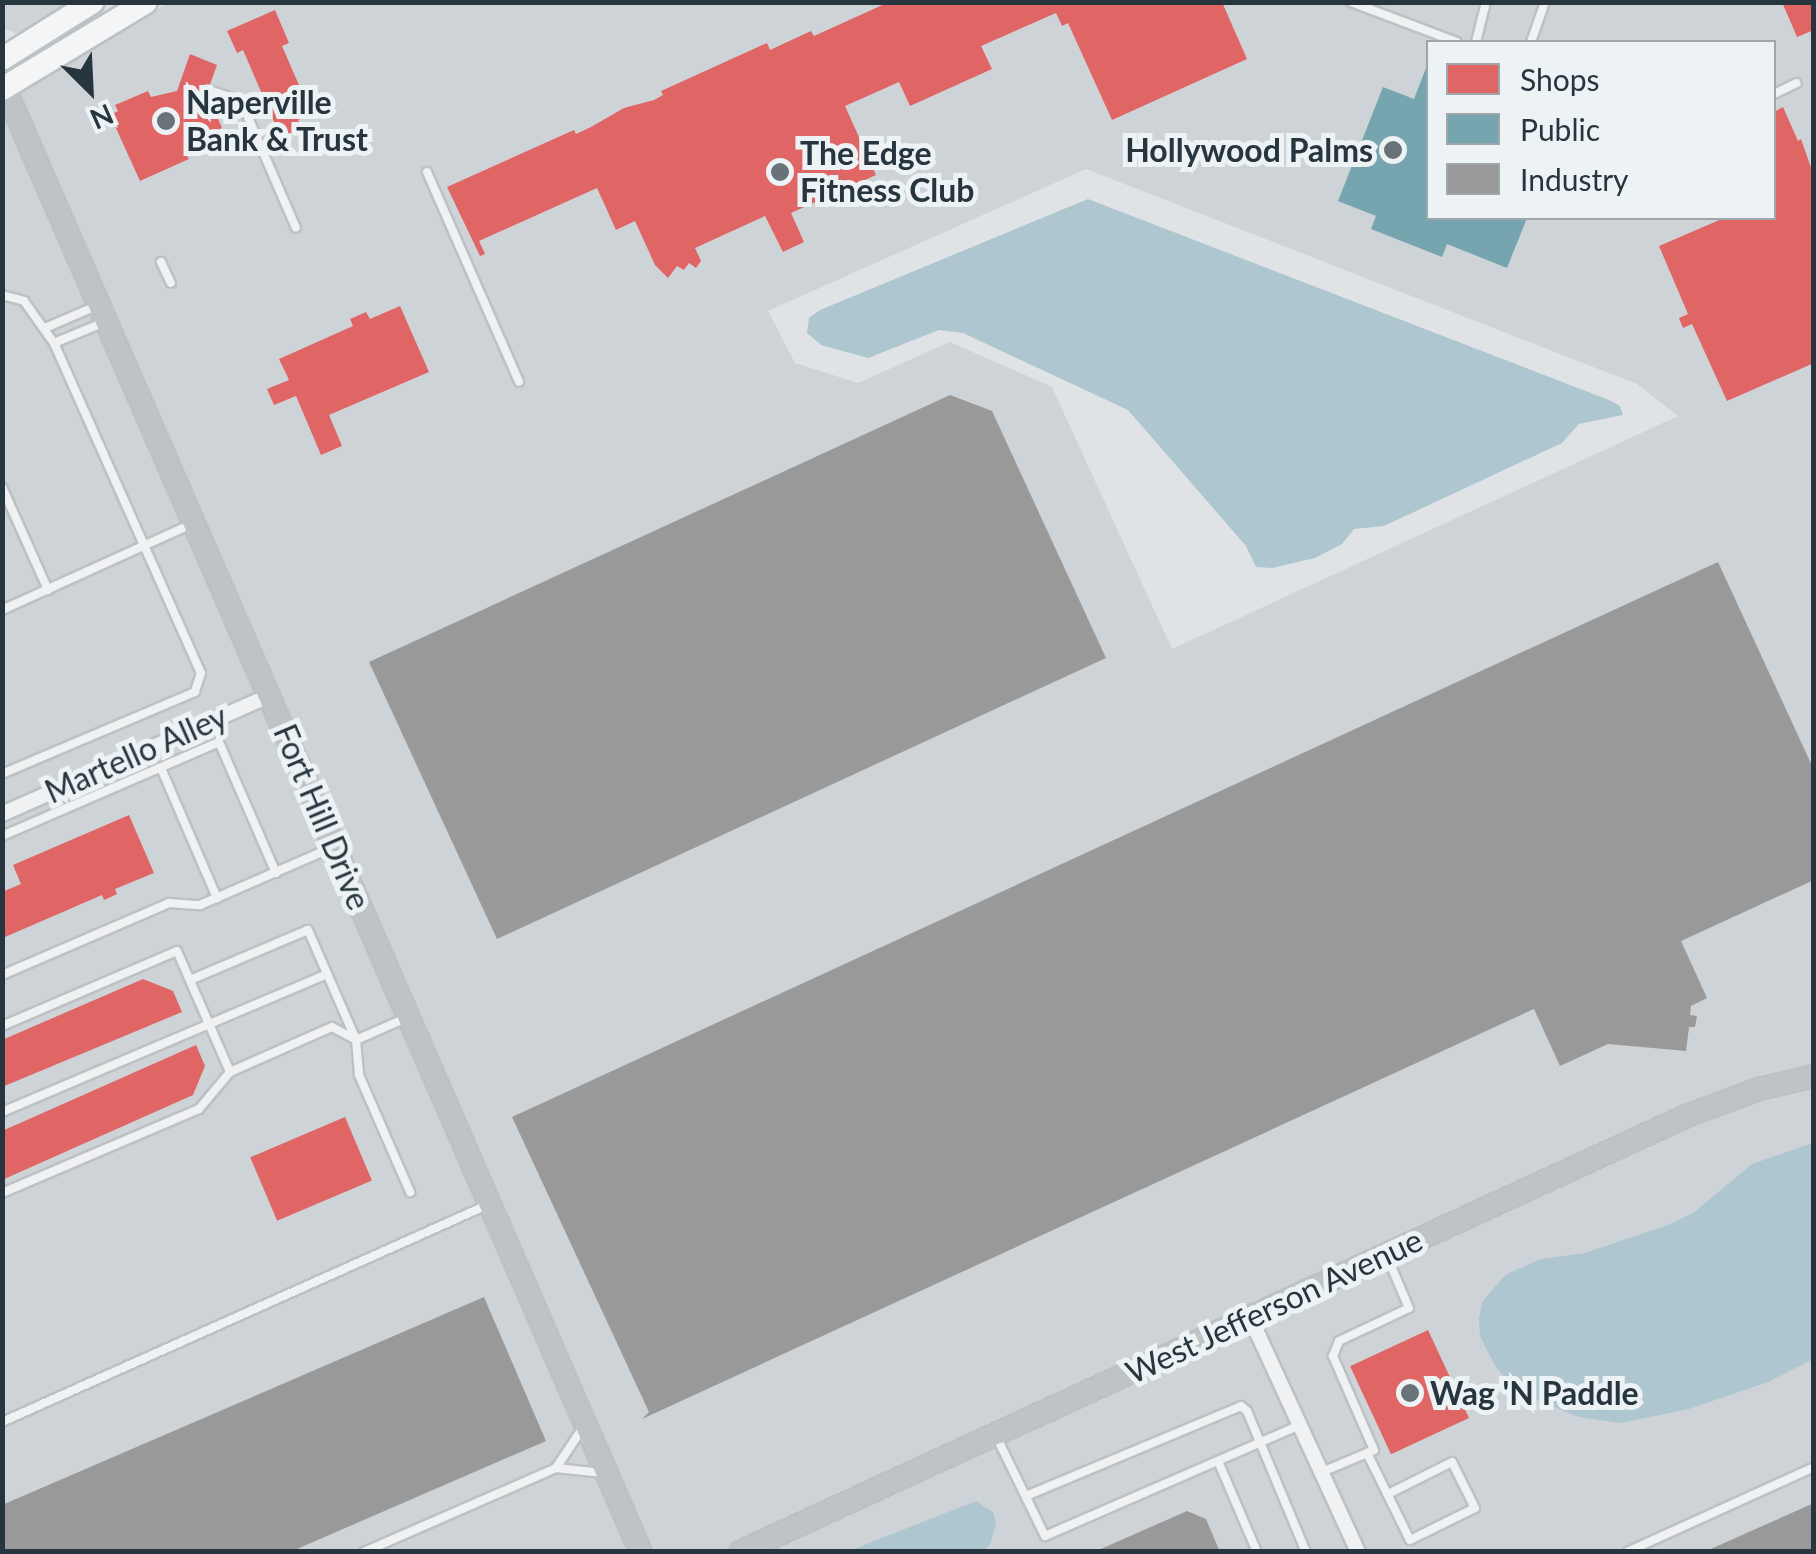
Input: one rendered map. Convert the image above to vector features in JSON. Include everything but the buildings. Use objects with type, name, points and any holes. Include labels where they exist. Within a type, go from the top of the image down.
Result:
[{"type":"main road","points":[[2,58],[93,2]]},
{"type":"main road","points":[[3,86],[146,2]]},
{"type":"street","name":"Fort Hill Drive","points":[[3,86],[641,1552]]},
{"type":"street","name":"Martello Alley","points":[[2,814],[270,694]]},
{"type":"street","name":"West Jefferson Avenue","points":[[740,1552],[1726,1099],[1814,1076]]},
{"type":"street","points":[[1250,1317],[1358,1552]]},
{"type":"lane","points":[[1351,2],[1452,40]]},
{"type":"lane","points":[[1476,40],[1486,2]]},
{"type":"lane","points":[[1532,40],[1545,2]]},
{"type":"lane","points":[[1776,93],[1797,83]]},
{"type":"lane","points":[[208,90],[241,102],[296,228]]},
{"type":"lane","points":[[428,172],[518,382]]},
{"type":"lane","points":[[161,262],[170,283]]},
{"type":"lane","points":[[2,295],[24,301],[46,328],[202,674],[195,692],[2,774]]},
{"type":"lane","points":[[46,328],[104,312]]},
{"type":"lane","points":[[54,344],[104,312]]},
{"type":"lane","points":[[2,488],[48,590]]},
{"type":"lane","points":[[2,610],[195,522]]},
{"type":"lane","points":[[2,836],[219,742],[276,872]]},
{"type":"lane","points":[[161,768],[217,898]]},
{"type":"lane","points":[[2,975],[169,903],[200,905],[335,847]]},
{"type":"lane","points":[[190,980],[308,930],[356,1040],[359,1075],[410,1192]]},
{"type":"lane","points":[[2,1026],[177,951],[230,1072]]},
{"type":"lane","points":[[2,1112],[327,974]]},
{"type":"lane","points":[[356,1040],[409,1017]]},
{"type":"lane","points":[[2,1193],[198,1108],[230,1072],[332,1027],[356,1040]]},
{"type":"lane","points":[[2,1422],[490,1204]]},
{"type":"lane","points":[[1319,1473],[1374,1450],[1333,1356],[1339,1341],[1409,1308],[1386,1255]]},
{"type":"lane","points":[[1026,1496],[1232,1406],[1247,1411],[1306,1552]]},
{"type":"lane","points":[[556,1468],[586,1424]]},
{"type":"lane","points":[[995,1434],[1045,1536],[1298,1426]]},
{"type":"lane","points":[[1367,1453],[1410,1540],[1475,1508],[1452,1462],[1388,1494]]},
{"type":"lane","points":[[1218,1461],[1257,1552]]},
{"type":"lane","points":[[1627,1552],[1814,1467]]},
{"type":"lane","points":[[364,1552],[556,1468],[607,1474]]},
{"type":"shaded area","points":[[2,3],[74,3],[27,32],[16,33],[3,28]]},
{"type":"shaded area","points":[[167,3],[1813,3],[1813,1551],[3,1552],[3,101]],"holes":[[[1086,169],[1637,384],[1678,416],[1172,649],[1052,387],[950,342],[858,383],[795,363],[768,311]]]},
{"type":"water","points":[[1088,199],[1609,400],[1620,406],[1623,415],[1579,424],[1562,443],[1384,526],[1354,529],[1342,544],[1315,558],[1272,568],[1256,567],[1246,546],[1128,410],[963,333],[939,330],[868,358],[821,345],[807,333],[809,318],[820,310]]},
{"type":"water","points":[[1813,1143],[1813,1359],[1768,1382],[1689,1409],[1620,1423],[1579,1417],[1519,1393],[1495,1366],[1480,1336],[1479,1319],[1482,1302],[1505,1275],[1541,1259],[1585,1253],[1668,1225],[1693,1213],[1752,1164]]},
{"type":"water","points":[[976,1501],[993,1512],[996,1523],[990,1545],[982,1551],[849,1551]]},
{"type":"place","name":"Naperville Bank & Trust","points":[[166,121]]},
{"type":"place","name":"Hollywood Palms","points":[[1393,150]]},
{"type":"place","name":"The Edge Fitness Club","points":[[780,172]]},
{"type":"place","name":"Wag 'N Paddle","points":[[1410,1393]]}]
